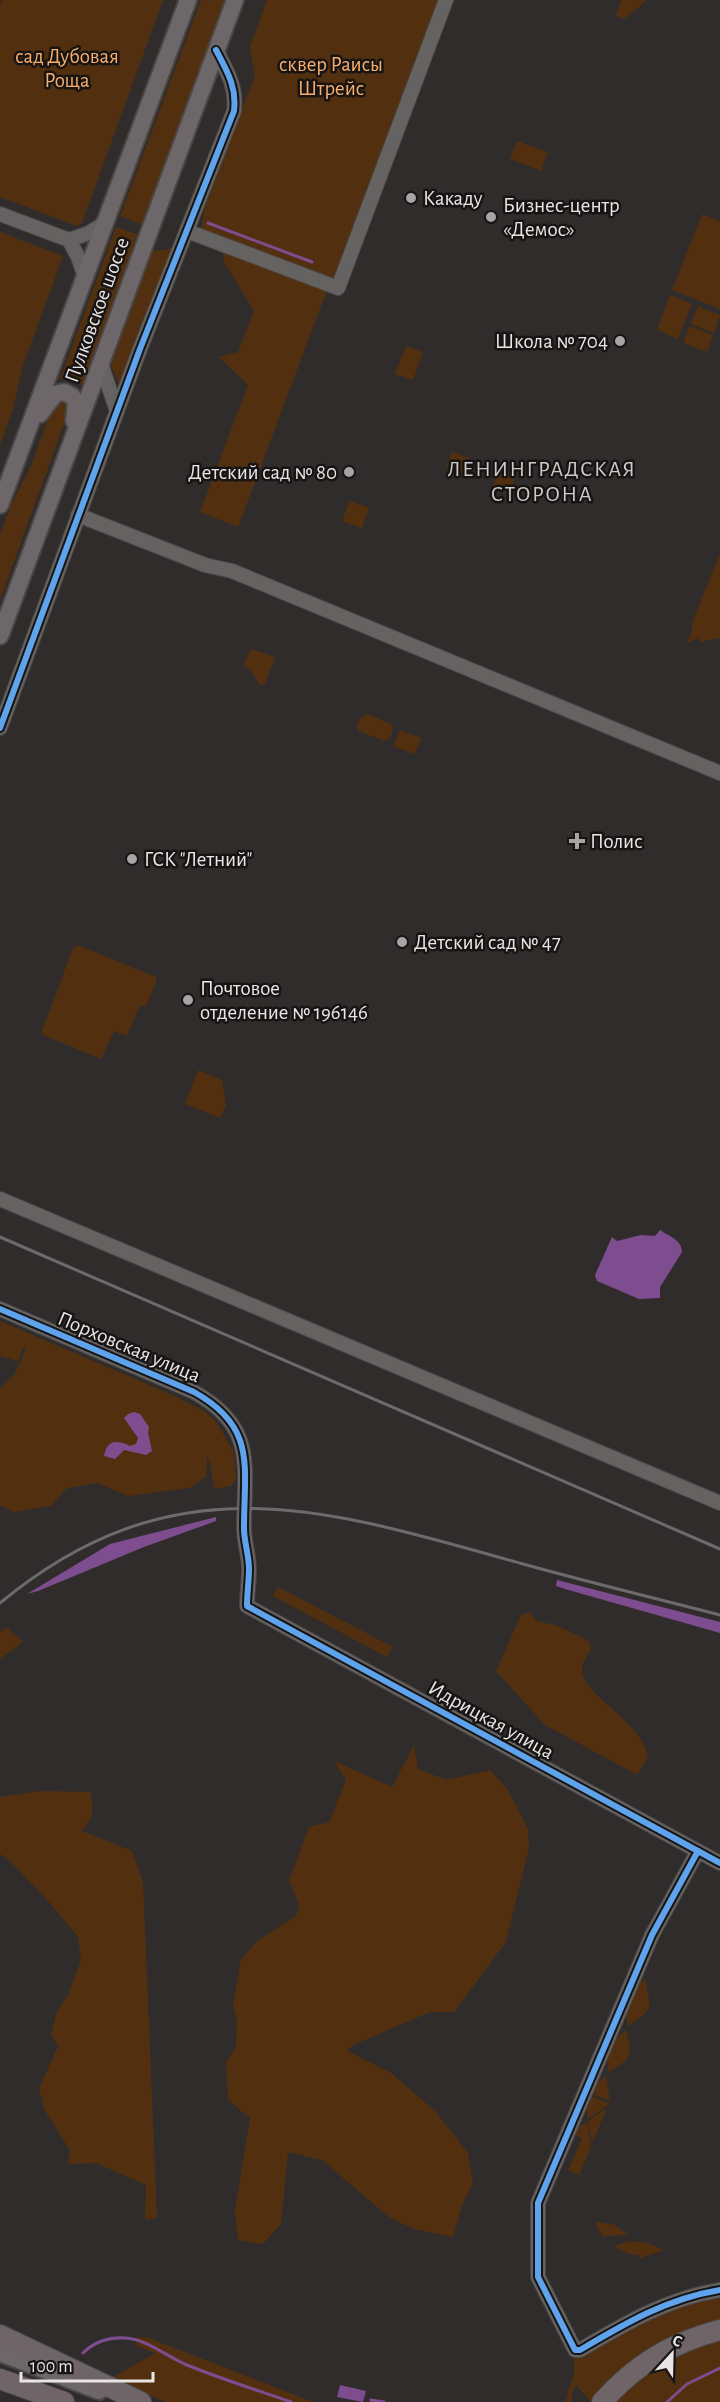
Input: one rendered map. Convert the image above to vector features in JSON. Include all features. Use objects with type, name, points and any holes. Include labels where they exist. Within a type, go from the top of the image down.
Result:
[{"type":"highway","points":[[602,2402],[636,2368],[675,2344],[720,2330]]},
{"type":"highway","points":[[0,2336],[106,2390],[136,2400]]},
{"type":"highway","points":[[0,2379],[64,2402]]},
{"type":"main road","name":"Пулковское шоссе","points":[[0,505],[188,0]]},
{"type":"main road","name":"Пулковское шоссе","points":[[0,636],[235,0]]},
{"type":"main road","points":[[29,427],[55,394],[64,392],[72,396],[76,402],[74,437]]},
{"type":"main road","points":[[0,2353],[106,2390]]},
{"type":"street","points":[[187,231],[338,288],[446,0]]},
{"type":"street","points":[[0,729],[117,411],[234,111],[236,97],[233,84],[216,50]]},
{"type":"street","points":[[0,214],[69,240],[89,233],[105,223]]},
{"type":"street","points":[[69,240],[85,277]]},
{"type":"street","points":[[101,364],[117,411]]},
{"type":"street","points":[[78,516],[205,565],[232,571],[720,773]]},
{"type":"street","points":[[0,689],[16,684]]},
{"type":"street","points":[[0,1199],[720,1503]]},
{"type":"street","name":"Порховская улица","points":[[0,1309],[194,1392],[219,1407],[241,1440],[246,1467],[244,1530],[249,1569],[247,1606]]},
{"type":"street","name":"Идрицкая улица","points":[[247,1606],[720,1863]]},
{"type":"street","points":[[698,1851],[652,1935],[538,2203],[538,2277],[575,2350],[580,2350],[661,2306],[682,2298],[720,2290]]},
{"type":"green space","name":"сад Дубовая Роща","points":[[2,0],[163,0],[82,223],[77,226],[0,197],[0,5]]},
{"type":"green space","points":[[201,0],[226,0],[143,225],[120,216]]},
{"type":"green space","name":"сквер Раисы Штрейс","points":[[267,0],[438,0],[339,276],[331,281],[201,231],[204,210],[255,75],[250,47]]},
{"type":"green space","points":[[621,0],[647,0],[624,19],[616,16]]},
{"type":"green space","points":[[517,141],[548,152],[541,171],[510,159]]},
{"type":"green space","points":[[702,214],[720,221],[720,309],[672,290]]},
{"type":"green space","points":[[116,227],[139,235],[83,386],[70,380],[60,379]]},
{"type":"green space","points":[[0,232],[63,256],[21,371],[13,409],[0,445]]},
{"type":"green space","points":[[172,248],[119,385],[111,365],[153,249],[158,251]]},
{"type":"green space","points":[[222,250],[327,290],[238,527],[200,512],[248,385],[219,357],[238,352],[254,311],[224,262]]},
{"type":"green space","points":[[670,295],[692,304],[678,339],[657,330]]},
{"type":"green space","points":[[698,306],[720,315],[714,333],[691,324]]},
{"type":"green space","points":[[690,326],[713,335],[707,352],[683,343]]},
{"type":"green space","points":[[406,346],[423,352],[413,380],[395,374]]},
{"type":"green space","points":[[65,400],[69,406],[68,413],[0,600],[0,534],[12,503],[31,466],[53,405],[55,401]]},
{"type":"green space","points":[[452,452],[469,458],[463,473],[446,467]]},
{"type":"green space","points":[[499,471],[515,478],[509,493],[493,486]]},
{"type":"green space","points":[[350,501],[369,508],[362,528],[342,521]]},
{"type":"green space","points":[[720,553],[720,638],[700,642],[698,638],[687,643],[693,628],[691,625]]},
{"type":"green space","points":[[251,649],[275,657],[264,686],[259,684],[252,672],[243,665]]},
{"type":"green space","points":[[367,714],[391,724],[393,729],[390,738],[385,741],[359,731],[357,726],[361,717]]},
{"type":"green space","points":[[400,730],[421,738],[415,754],[393,746]]},
{"type":"green space","points":[[78,945],[156,977],[146,1007],[140,1005],[127,1036],[114,1031],[101,1059],[41,1034],[73,948]]},
{"type":"green space","points":[[198,1070],[222,1080],[226,1105],[220,1118],[185,1104]]},
{"type":"green space","points":[[0,1321],[175,1396],[206,1412],[217,1423],[234,1453],[236,1479],[231,1486],[215,1489],[207,1457],[206,1477],[189,1488],[128,1496],[97,1483],[67,1488],[51,1506],[14,1512],[0,1505],[0,1389],[15,1374],[26,1348],[23,1348],[18,1361],[0,1356]]},
{"type":"green space","points":[[278,1587],[393,1647],[387,1657],[273,1596]]},
{"type":"green space","points":[[529,1612],[537,1621],[555,1625],[588,1640],[591,1648],[582,1669],[584,1679],[600,1698],[634,1730],[648,1756],[636,1774],[545,1725],[496,1671],[521,1615]]},
{"type":"green space","points":[[7,1627],[23,1642],[0,1659],[0,1632]]},
{"type":"green space","points":[[414,1745],[418,1769],[447,1780],[490,1770],[508,1790],[528,1829],[529,1848],[506,1942],[454,2012],[430,2012],[353,2045],[347,2051],[391,2073],[435,2111],[468,2153],[473,2183],[462,2206],[453,2237],[414,2229],[389,2217],[322,2160],[288,2152],[281,2224],[263,2244],[238,2240],[235,2210],[250,2118],[228,2100],[226,2062],[236,2047],[237,2018],[233,2006],[241,1960],[257,1941],[296,1916],[299,1904],[289,1880],[309,1827],[329,1822],[346,1780],[334,1761],[392,1787]]},
{"type":"green space","points":[[41,1791],[90,1792],[92,1813],[82,1831],[132,1851],[143,1882],[157,2218],[145,2220],[146,2185],[96,2163],[68,2164],[70,2150],[45,2111],[39,2089],[58,2046],[51,2034],[57,2012],[68,1995],[81,1960],[78,1937],[50,1903],[7,1858],[0,1854],[0,1797]]},
{"type":"green space","points":[[645,1979],[649,2007],[643,2015],[628,2026],[626,2016],[640,1982]]},
{"type":"green space","points":[[626,2030],[629,2056],[608,2073],[611,2049],[617,2038]]},
{"type":"green space","points":[[606,2076],[610,2101],[592,2094],[597,2083]]},
{"type":"green space","points":[[591,2096],[609,2104],[588,2119],[586,2109]]},
{"type":"green space","points":[[607,2108],[592,2143],[588,2121]]},
{"type":"green space","points":[[587,2122],[591,2147],[579,2175],[568,2171],[582,2139],[575,2135],[578,2128]]},
{"type":"green space","points":[[598,2222],[615,2225],[628,2235],[603,2236],[595,2224]]},
{"type":"green space","points":[[632,2241],[633,2244],[634,2241],[648,2243],[664,2250],[640,2258],[639,2255],[629,2254],[613,2246]]},
{"type":"green space","points":[[720,2294],[720,2322],[680,2335],[649,2351],[620,2372],[591,2402],[576,2385],[571,2402],[566,2402],[573,2378],[574,2360],[581,2353],[661,2310]]},
{"type":"green space","points":[[720,2334],[720,2402],[609,2402],[638,2372]]},
{"type":"green space","points":[[136,2337],[149,2338],[313,2402],[166,2402],[110,2379],[155,2353],[137,2346]]},
{"type":"shaded area","points":[[660,1230],[680,1244],[682,1252],[660,1287],[660,1298],[639,1299],[597,1281],[595,1275],[612,1237],[617,1241],[641,1235],[655,1236]]},
{"type":"shaded area","points":[[134,1412],[140,1414],[149,1427],[152,1451],[146,1455],[124,1450],[115,1459],[104,1456],[105,1450],[113,1442],[130,1446],[136,1444],[138,1438],[124,1418]]},
{"type":"shaded area","points":[[216,1517],[216,1521],[27,1594],[110,1544]]},
{"type":"shaded area","points":[[557,1580],[720,1622],[720,1633],[565,1589],[556,1586]]},
{"type":"shaded area","points":[[340,2385],[366,2391],[363,2402],[337,2397]]},
{"type":"waterway","points":[[208,223],[312,262]]},
{"type":"waterway","points":[[83,2353],[92,2345],[107,2339],[133,2339],[179,2362],[291,2402]]},
{"type":"waterway","points":[[667,2402],[687,2384],[720,2368]]},
{"type":"waterway","points":[[371,2400],[384,2402]]},
{"type":"railway","points":[[0,1237],[720,1549]]},
{"type":"railway","points":[[0,1603],[65,1557],[128,1528],[191,1512],[254,1508],[318,1514],[383,1526],[720,1615]]},
{"type":"cycle path","points":[[0,728],[140,349],[234,111],[233,87],[216,50]]},
{"type":"cycle path","points":[[0,1309],[194,1392],[214,1405],[228,1419],[238,1434],[245,1467],[244,1528],[249,1569],[247,1606],[720,1863]]},
{"type":"cycle path","points":[[698,1851],[652,1935],[538,2203],[538,2277],[575,2350],[580,2350],[647,2313],[682,2299],[720,2290]]},
{"type":"place","name":"Какаду","points":[[411,198]]},
{"type":"place","name":"Бизнес-центр «Демос»","points":[[491,217]]},
{"type":"place","name":"Школа № 704","points":[[620,341]]},
{"type":"place","name":"Детский сад № 80","points":[[349,472]]},
{"type":"place","name":"Полис","points":[[577,841]]},
{"type":"place","name":"ГСК \"Летний\"","points":[[132,859]]},
{"type":"place","name":"Детский сад № 47","points":[[402,942]]},
{"type":"place","name":"Почтовое отделение № 196146","points":[[188,1000]]},
{"type":"district","name":"ЛЕНИНГРАДСКАЯ СТОРОНА","points":[[542,482]]}]
